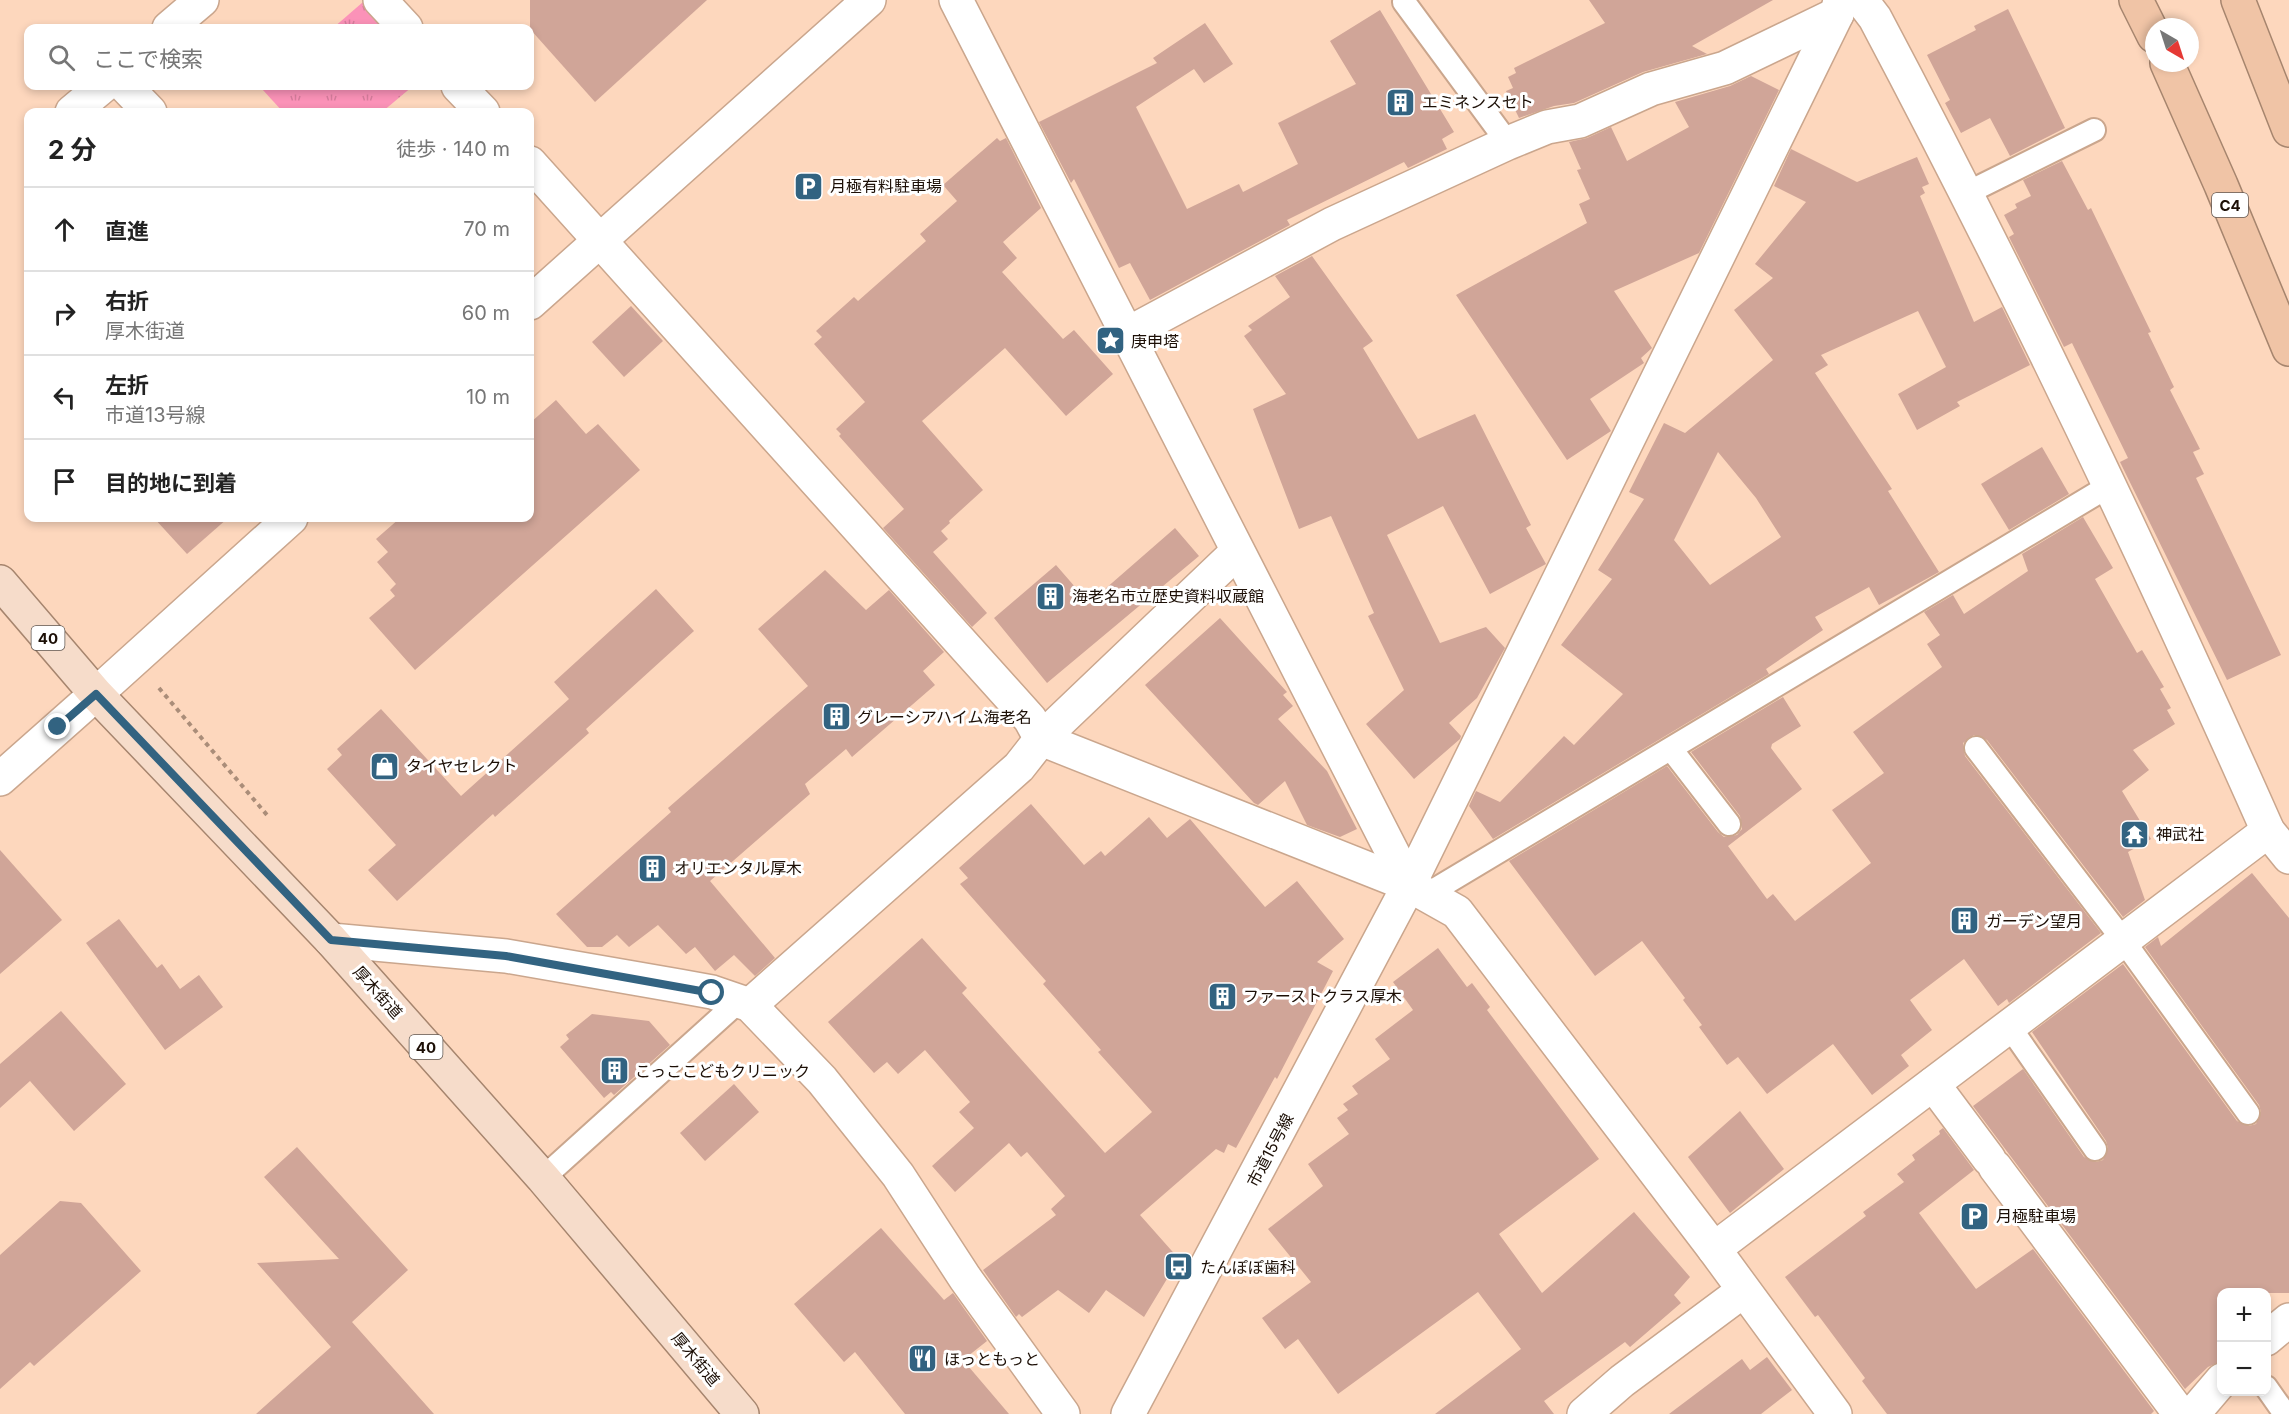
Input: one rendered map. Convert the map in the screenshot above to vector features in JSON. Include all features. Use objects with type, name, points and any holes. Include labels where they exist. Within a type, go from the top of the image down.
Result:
[{"type":"highway","points":[[2136,0],[2145,18]]},
{"type":"highway","points":[[2238,0],[2289,130]]},
{"type":"highway","name":"C4","points":[[2171,72],[2222,185],[2289,349]]},
{"type":"main road","name":"厚木街道","points":[[0,582],[96,694],[331,940],[543,1178],[742,1414]]},
{"type":"street","points":[[174,24],[202,0]]},
{"type":"street","points":[[380,0],[402,24]]},
{"type":"street","points":[[534,299],[869,0]]},
{"type":"street","points":[[956,0],[1237,552],[1418,890]]},
{"type":"street","points":[[1127,334],[1332,224],[1508,142],[1546,127],[1580,121],[1651,89],[1725,68],[1844,5],[1862,1],[1875,18],[1967,193],[2178,627],[2268,831],[2289,857]]},
{"type":"street","name":"市道15号線","points":[[1128,1414],[1418,890],[1844,5]]},
{"type":"street","points":[[77,108],[98,90]]},
{"type":"street","points":[[129,90],[146,108]]},
{"type":"street","points":[[462,90],[479,108]]},
{"type":"street","points":[[534,167],[1030,719],[1041,739],[1418,890],[1457,912],[1714,1249],[1835,1414]]},
{"type":"street","points":[[0,779],[287,522]]},
{"type":"street","points":[[745,1003],[1019,767],[1041,739],[1237,552]]},
{"type":"street","points":[[1714,1249],[2268,831]]},
{"type":"street","points":[[331,940],[506,956],[679,986],[745,1003],[822,1080],[898,1175],[965,1278],[1063,1414]]},
{"type":"street","points":[[1933,1084],[2180,1414]]},
{"type":"street","points":[[1584,1414],[1622,1381],[1743,1291]]},
{"type":"street","points":[[2271,1335],[2289,1320]]},
{"type":"street","points":[[2193,1414],[2217,1386]]},
{"type":"lane","points":[[1404,2],[1508,142]]},
{"type":"lane","points":[[1967,193],[2094,130]]},
{"type":"lane","points":[[1418,890],[1671,749],[2109,486]]},
{"type":"lane","points":[[1977,748],[2123,940],[2248,1113]]},
{"type":"lane","points":[[1671,749],[1729,824]]},
{"type":"lane","points":[[543,1178],[745,1003]]},
{"type":"lane","points":[[2009,1026],[2095,1149]]},
{"type":"lane","points":[[2271,1394],[2285,1414]]},
{"type":"path","points":[[153,680],[272,821]]},
{"type":"green space","points":[[363,2],[382,24],[338,24]]},
{"type":"green space","points":[[263,90],[408,90],[387,108],[279,108]]},
{"type":"building","points":[[530,0],[707,0],[595,102],[534,33],[534,24],[530,24]]},
{"type":"building","points":[[1589,0],[1773,0],[1692,46],[1707,54],[1643,72],[1574,103],[1554,106],[1519,118],[1506,91],[1513,88],[1508,77],[1516,73],[1514,68],[1605,23]]},
{"type":"building","points":[[2008,9],[2065,128],[2010,156],[1990,118],[1961,133],[1945,103],[1950,100],[1927,55],[1976,30],[1974,26]]},
{"type":"building","points":[[1380,10],[1454,132],[1442,139],[1447,149],[1408,168],[1404,162],[1287,220],[1290,225],[1150,300],[1130,263],[1119,268],[1074,179],[1071,183],[1039,122],[1157,63],[1153,58],[1205,23],[1233,64],[1204,83],[1194,69],[1136,107],[1187,209],[1239,184],[1243,192],[1298,164],[1278,123],[1356,84],[1330,41]]},
{"type":"building","points":[[1751,76],[1779,90],[1699,253],[1614,291],[1652,348],[1641,358],[1644,363],[1590,399],[1611,431],[1567,460],[1456,295],[1587,223],[1579,204],[1590,199],[1577,170],[1581,169],[1569,142],[1587,138],[1611,127],[1627,161],[1689,127],[1675,102],[1730,86]]},
{"type":"building","points":[[997,138],[1000,141],[1006,138],[1041,208],[1003,242],[1017,258],[1002,272],[1063,339],[1074,330],[1113,374],[1066,416],[1005,348],[922,421],[983,490],[949,521],[950,523],[941,531],[948,539],[933,552],[987,613],[972,627],[883,528],[904,509],[839,436],[841,434],[836,429],[865,402],[814,344],[822,337],[816,331],[854,297],[858,301],[926,241],[920,234],[957,201],[943,185]]},
{"type":"building","points":[[1791,149],[1857,182],[1917,157],[1929,184],[1922,187],[1925,193],[1920,196],[1974,322],[2002,307],[2030,365],[1957,402],[1960,406],[1917,430],[1898,394],[1946,367],[1918,311],[1821,355],[1828,365],[1815,373],[1892,489],[1888,491],[1939,572],[1879,605],[1869,587],[1815,617],[1823,630],[1766,669],[1769,674],[1493,839],[1469,806],[1476,791],[1500,802],[1564,736],[1574,745],[1623,694],[1561,645],[1612,579],[1598,570],[1644,499],[1629,492],[1664,423],[1685,433],[1773,360],[1734,310],[1773,278],[1755,264],[1806,202],[1774,186]],"holes":[[[1718,452],[1756,498],[1781,537],[1710,585],[1674,540]]]},
{"type":"building","points":[[2062,161],[2088,210],[2091,208],[2151,332],[2148,333],[2174,387],[2170,390],[2200,449],[2193,452],[2204,474],[2196,478],[2281,655],[2227,680],[2120,462],[2128,458],[2072,343],[2064,347],[2009,237],[2014,234],[2004,215],[2017,208],[2015,204],[2031,196],[2023,180]]},
{"type":"building","points":[[1312,256],[1373,341],[1363,348],[1418,439],[1475,414],[1531,525],[1526,528],[1546,564],[1490,594],[1443,506],[1387,535],[1440,643],[1486,627],[1505,648],[1477,698],[1449,723],[1461,736],[1460,739],[1414,779],[1366,724],[1404,690],[1368,616],[1374,613],[1331,516],[1299,529],[1253,409],[1286,394],[1244,336],[1252,330],[1248,326],[1290,297],[1275,276]]},
{"type":"building","points":[[631,306],[663,341],[624,377],[592,342]]},
{"type":"building","points":[[556,400],[586,434],[598,424],[640,470],[415,670],[369,618],[395,596],[390,590],[396,584],[377,562],[388,552],[376,539],[395,522],[534,522],[534,419]]},
{"type":"building","points":[[2042,447],[2069,494],[2009,530],[1981,484]]},
{"type":"building","points":[[2083,517],[2113,568],[2095,579],[2137,653],[2142,650],[2164,687],[2160,689],[2171,708],[2167,710],[2175,724],[2133,750],[2149,770],[2122,791],[2151,839],[2128,852],[2145,900],[2123,917],[1987,740],[1974,735],[1963,743],[1965,756],[2101,933],[2009,1003],[2007,999],[1998,1006],[1964,959],[1910,1000],[1932,1030],[1901,1055],[1909,1066],[1872,1095],[1833,1044],[1767,1094],[1738,1057],[1727,1065],[1699,1027],[1702,1025],[1683,1000],[1685,998],[1642,941],[1595,976],[1509,861],[1667,766],[1718,832],[1724,837],[1737,835],[1742,829],[1740,816],[1691,752],[1783,697],[1801,726],[1772,744],[1771,748],[1802,789],[1728,846],[1767,899],[1773,894],[1795,921],[1871,863],[1832,810],[1884,773],[1853,732],[1942,667],[1927,644],[1940,635],[1924,612],[1953,595],[1964,614],[2028,571],[2022,554]]},
{"type":"building","points":[[158,522],[223,522],[187,554]]},
{"type":"building","name":"海老名市立歴史資料収蔵館","points":[[1175,528],[1199,556],[1047,683],[994,618],[1056,565],[1089,603]]},
{"type":"building","points":[[825,570],[866,610],[889,590],[944,652],[923,671],[935,685],[852,757],[846,749],[805,784],[810,794],[710,881],[775,958],[755,976],[734,955],[715,971],[695,947],[686,954],[658,925],[629,947],[617,935],[602,947],[587,947],[556,914],[671,812],[668,808],[808,686],[758,629]]},
{"type":"building","points":[[656,589],[694,631],[586,729],[589,733],[495,817],[493,814],[397,901],[368,870],[396,845],[327,769],[342,755],[337,749],[381,709],[461,796],[569,699],[554,682]]},
{"type":"building","points":[[1220,618],[1287,692],[1283,695],[1293,706],[1278,719],[1327,771],[1357,829],[1340,837],[1307,825],[1285,781],[1258,805],[1254,803],[1145,685]]},
{"type":"building","points":[[1031,804],[1084,865],[1101,851],[1105,856],[1149,817],[1167,838],[1190,819],[1265,907],[1297,881],[1344,939],[1317,962],[1333,971],[1277,1079],[1275,1077],[1236,1148],[1228,1144],[1224,1153],[1216,1149],[1140,1215],[1179,1259],[1144,1317],[1106,1290],[1089,1313],[1058,1290],[1022,1317],[1019,1314],[1016,1317],[983,1270],[1056,1215],[1051,1209],[1065,1196],[1027,1152],[1021,1157],[1009,1143],[955,1192],[932,1166],[974,1128],[959,1112],[970,1102],[925,1050],[898,1074],[887,1062],[874,1073],[828,1022],[922,938],[967,988],[962,993],[1105,1153],[1152,1112],[1098,1052],[1101,1050],[1043,984],[1046,981],[960,884],[968,878],[959,868]]},
{"type":"building","points":[[0,850],[62,920],[0,974]]},
{"type":"building","points":[[2252,873],[2289,918],[2289,1293],[2271,1293],[2271,1288],[2217,1288],[2217,1363],[2208,1367],[2185,1389],[1973,1106],[2023,1069],[2084,1157],[2096,1162],[2103,1160],[2108,1148],[2106,1141],[2032,1032],[2123,964],[2237,1121],[2249,1126],[2256,1124],[2261,1112],[2259,1105],[2145,947],[2158,937],[2161,946]]},
{"type":"building","points":[[119,919],[157,968],[162,964],[180,989],[199,975],[223,1007],[165,1050],[86,943]]},
{"type":"building","points":[[1438,948],[1467,987],[1472,983],[1490,1007],[1487,1010],[1599,1159],[1499,1234],[1542,1293],[1634,1212],[1690,1277],[1674,1295],[1681,1303],[1630,1347],[1625,1342],[1544,1401],[1554,1414],[1435,1414],[1521,1349],[1478,1292],[1338,1394],[1298,1339],[1285,1349],[1262,1318],[1311,1282],[1268,1229],[1323,1186],[1308,1164],[1349,1134],[1337,1118],[1348,1110],[1343,1104],[1358,1094],[1352,1086],[1390,1059],[1375,1039],[1413,1010],[1393,982]]},
{"type":"building","points":[[61,1011],[126,1084],[74,1131],[30,1081],[0,1108],[0,1064]]},
{"type":"building","name":"こっここどもクリニック","points":[[592,1014],[649,1021],[670,1045],[614,1095],[611,1092],[604,1098],[560,1047],[569,1039],[566,1035]]},
{"type":"building","points":[[734,1084],[759,1112],[705,1161],[680,1133]]},
{"type":"building","points":[[1740,1111],[1784,1169],[1730,1213],[1688,1157]]},
{"type":"building","points":[[1943,1128],[1974,1170],[1919,1213],[1976,1289],[2033,1249],[2154,1411],[2151,1414],[1887,1414],[1862,1381],[1865,1378],[1818,1315],[1815,1317],[1785,1277],[1866,1216],[1863,1212],[1904,1182],[1897,1174],[1915,1160],[1912,1155],[1940,1134],[1939,1131]]},
{"type":"building","points":[[297,1147],[408,1270],[352,1322],[434,1414],[256,1414],[331,1347],[257,1263],[339,1259],[264,1177]]},
{"type":"building","points":[[60,1201],[81,1203],[141,1271],[34,1366],[30,1362],[0,1389],[0,1255]]},
{"type":"building","points":[[881,1228],[944,1300],[953,1293],[987,1341],[963,1360],[1009,1414],[905,1414],[855,1352],[844,1362],[794,1304]]},
{"type":"building","points":[[1767,1357],[1792,1390],[1761,1414],[1669,1414],[1742,1359],[1750,1370]]},
{"type":"place","name":"エミネンスセト","points":[[1401,102]]},
{"type":"place","name":"月極有料駐車場","points":[[809,186]]},
{"type":"place","name":"庚申塔","points":[[1110,341]]},
{"type":"place","name":"海老名市立歴史資料収蔵館","points":[[1051,596]]},
{"type":"place","name":"グレーシアハイム海老名","points":[[836,717]]},
{"type":"place","name":"タイヤセレクト","points":[[385,766]]},
{"type":"place","name":"神武社","points":[[2135,834]]},
{"type":"place","name":"オリエンタル厚木","points":[[653,868]]},
{"type":"place","name":"ガーデン望月","points":[[1965,921]]},
{"type":"place","name":"ファーストクラス厚木","points":[[1222,996]]},
{"type":"place","name":"こっここどもクリニック","points":[[614,1071]]},
{"type":"place","name":"月極駐車場","points":[[1975,1216]]},
{"type":"place","name":"たんぽぽ歯科","points":[[1179,1267]]},
{"type":"place","name":"ほっともっと","points":[[923,1359]]},
{"type":"route","points":[[58,727],[96,694],[331,940],[506,956],[712,993]]}]
